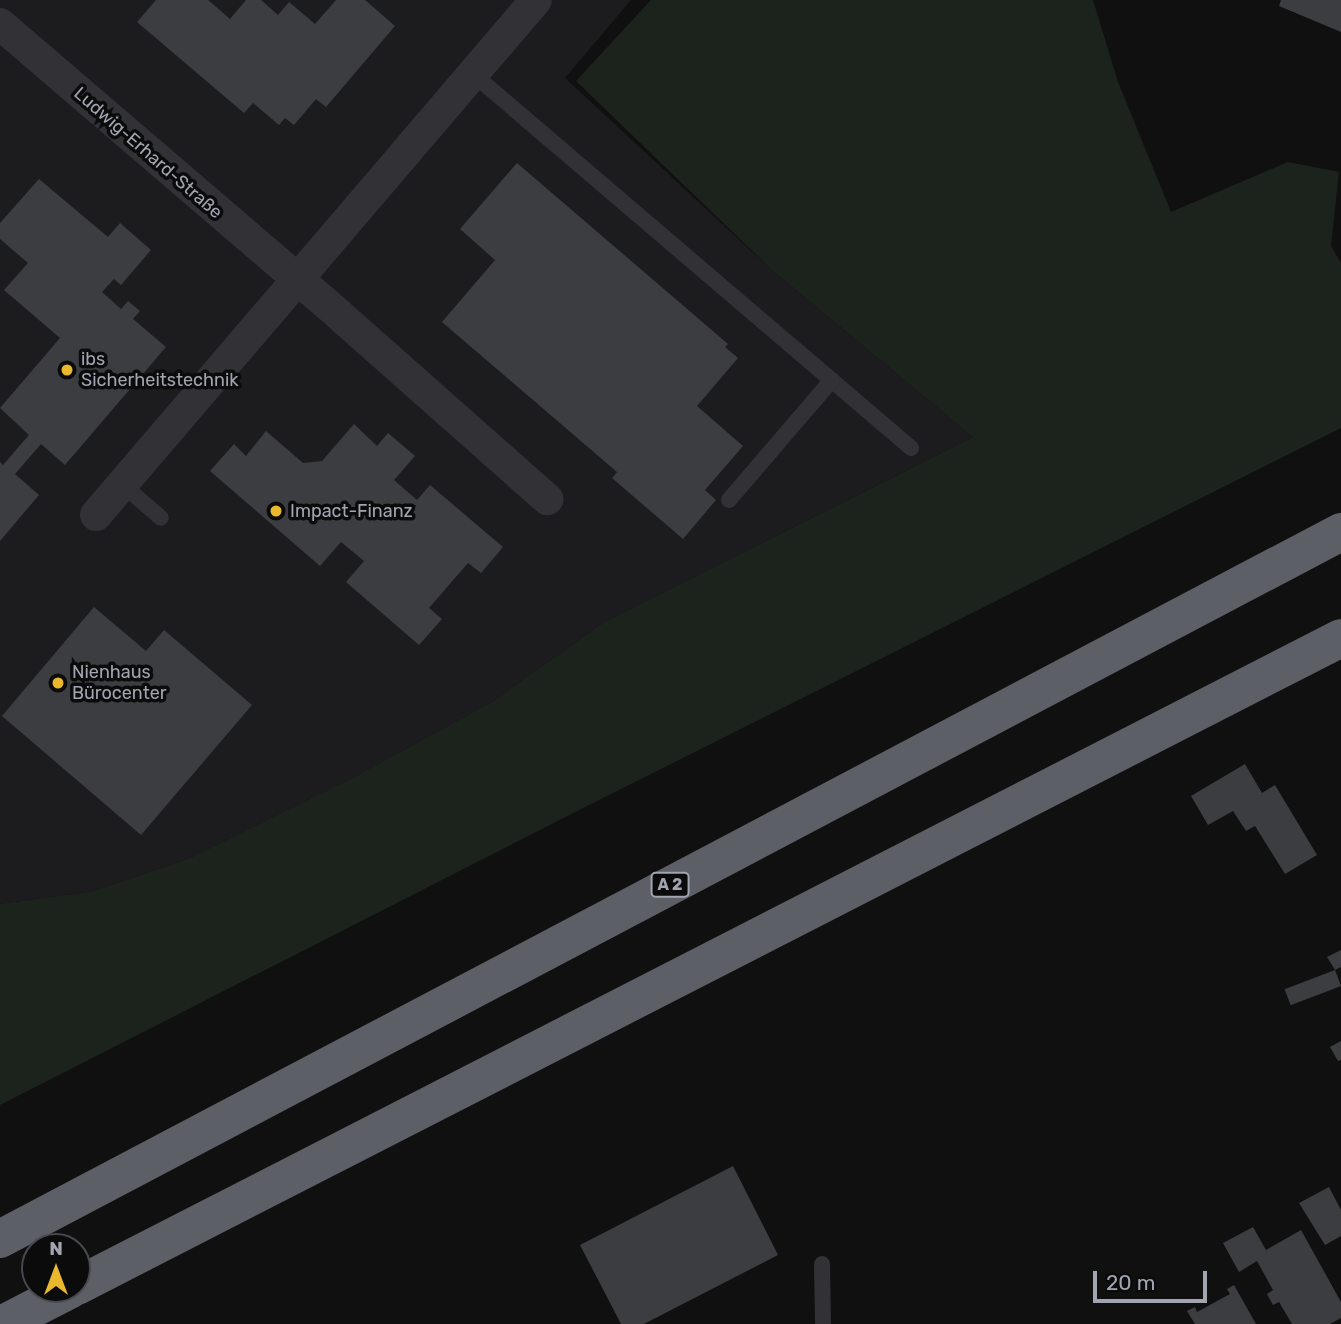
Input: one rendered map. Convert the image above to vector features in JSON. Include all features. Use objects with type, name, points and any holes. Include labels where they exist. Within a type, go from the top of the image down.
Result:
[{"type":"highway","name":"A 2","points":[[0,1239],[1341,533]]},
{"type":"highway","points":[[91,1279],[1341,638]]},
{"type":"highway","points":[[3,1324],[44,1303]]},
{"type":"street","points":[[96,515],[536,0]]},
{"type":"street","name":"Ludwig-Erhard-Straße","points":[[0,24],[547,499]]},
{"type":"lane","points":[[473,74],[912,448]]},
{"type":"lane","points":[[729,500],[832,380]]},
{"type":"lane","points":[[122,485],[161,518]]},
{"type":"lane","points":[[822,1264],[823,1324]]},
{"type":"shaded area","points":[[0,0],[631,0],[565,78],[773,271],[973,437],[603,623],[492,702],[356,776],[190,858],[94,891],[0,904]]},
{"type":"shaded area","points":[[651,0],[1093,0],[1118,82],[1171,212],[1288,162],[1339,172],[1331,246],[1341,263],[1341,428],[591,804],[0,1105],[0,904],[94,891],[190,858],[356,776],[492,702],[603,623],[973,437],[773,271],[576,81]]},
{"type":"building","points":[[156,0],[208,0],[230,19],[246,0],[261,0],[278,15],[289,2],[315,24],[336,0],[365,0],[395,26],[326,107],[316,99],[294,125],[285,118],[279,125],[253,103],[244,113],[137,22]]},
{"type":"building","points":[[1281,0],[1341,0],[1341,32],[1279,6]]},
{"type":"building","points":[[517,163],[728,344],[725,347],[738,358],[697,406],[743,446],[705,490],[716,500],[683,539],[612,478],[617,472],[442,322],[495,260],[460,229]]},
{"type":"building","points":[[39,179],[108,237],[120,223],[151,250],[121,285],[114,279],[102,292],[121,309],[128,301],[140,311],[133,319],[166,347],[65,465],[41,444],[15,474],[39,495],[0,541],[0,462],[3,465],[29,435],[0,408],[60,338],[4,290],[28,263],[0,239],[0,223]]},
{"type":"building","points":[[354,424],[377,446],[388,433],[415,456],[394,480],[417,500],[430,485],[503,547],[481,573],[468,563],[429,608],[442,619],[419,645],[346,582],[364,561],[341,542],[320,566],[210,471],[234,444],[246,456],[266,431],[303,463],[322,461]]},
{"type":"building","points":[[94,607],[146,651],[164,630],[252,705],[141,835],[2,716]]},
{"type":"building","points":[[1245,764],[1262,793],[1275,785],[1317,855],[1285,874],[1255,826],[1246,831],[1233,811],[1208,825],[1191,796]]},
{"type":"building","points":[[1341,950],[1341,967],[1335,970],[1327,957]]},
{"type":"building","points":[[1335,970],[1341,986],[1291,1005],[1285,989]]},
{"type":"building","points":[[1341,1041],[1341,1060],[1338,1061],[1330,1047]]},
{"type":"building","points":[[733,1166],[778,1255],[644,1324],[621,1324],[580,1245]]},
{"type":"building","points":[[1329,1187],[1341,1210],[1341,1236],[1325,1245],[1299,1203]]},
{"type":"building","points":[[1253,1227],[1266,1250],[1301,1230],[1341,1302],[1341,1318],[1330,1324],[1292,1324],[1279,1302],[1273,1305],[1267,1294],[1273,1290],[1257,1261],[1239,1272],[1223,1243]]},
{"type":"building","points":[[1234,1285],[1256,1324],[1195,1324],[1187,1311],[1195,1307],[1197,1312],[1230,1294],[1227,1289]]},
{"type":"place","name":"ibs Sicherheitstechnik","points":[[67,370]]},
{"type":"place","name":"Impact-Finanz","points":[[276,511]]},
{"type":"place","name":"Nienhaus Bürocenter","points":[[58,683]]}]
